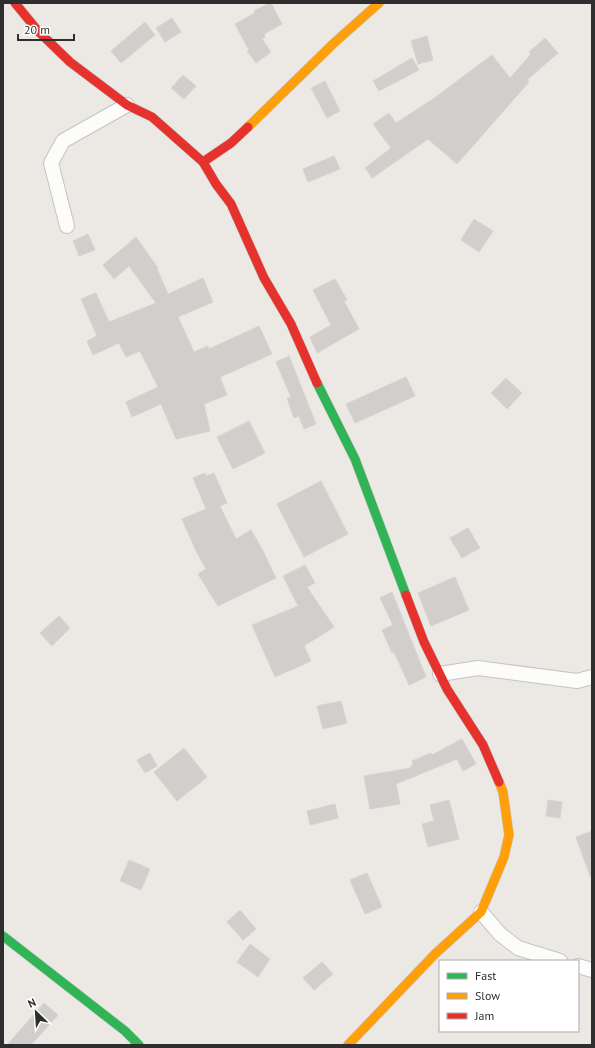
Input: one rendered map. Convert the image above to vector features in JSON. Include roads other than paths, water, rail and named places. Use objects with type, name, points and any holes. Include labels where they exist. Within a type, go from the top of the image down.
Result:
[{"type":"street","points":[[15,3],[38,31],[70,62],[127,105],[152,117],[203,162],[216,184],[231,204],[264,278],[291,324],[323,396],[355,460],[424,642],[447,690],[483,745],[503,792],[509,835],[504,857],[481,912],[435,954],[348,1045]]},
{"type":"street","points":[[203,162],[231,143],[329,48],[379,3]]},
{"type":"street","points":[[67,226],[51,163],[63,141],[127,105]]},
{"type":"street","points":[[440,674],[478,668],[577,681],[592,677]]},
{"type":"street","points":[[481,912],[500,934],[518,948],[557,960]]},
{"type":"street","points":[[3,936],[125,1031],[139,1045]]},
{"type":"street","points":[[579,966],[592,970]]}]
